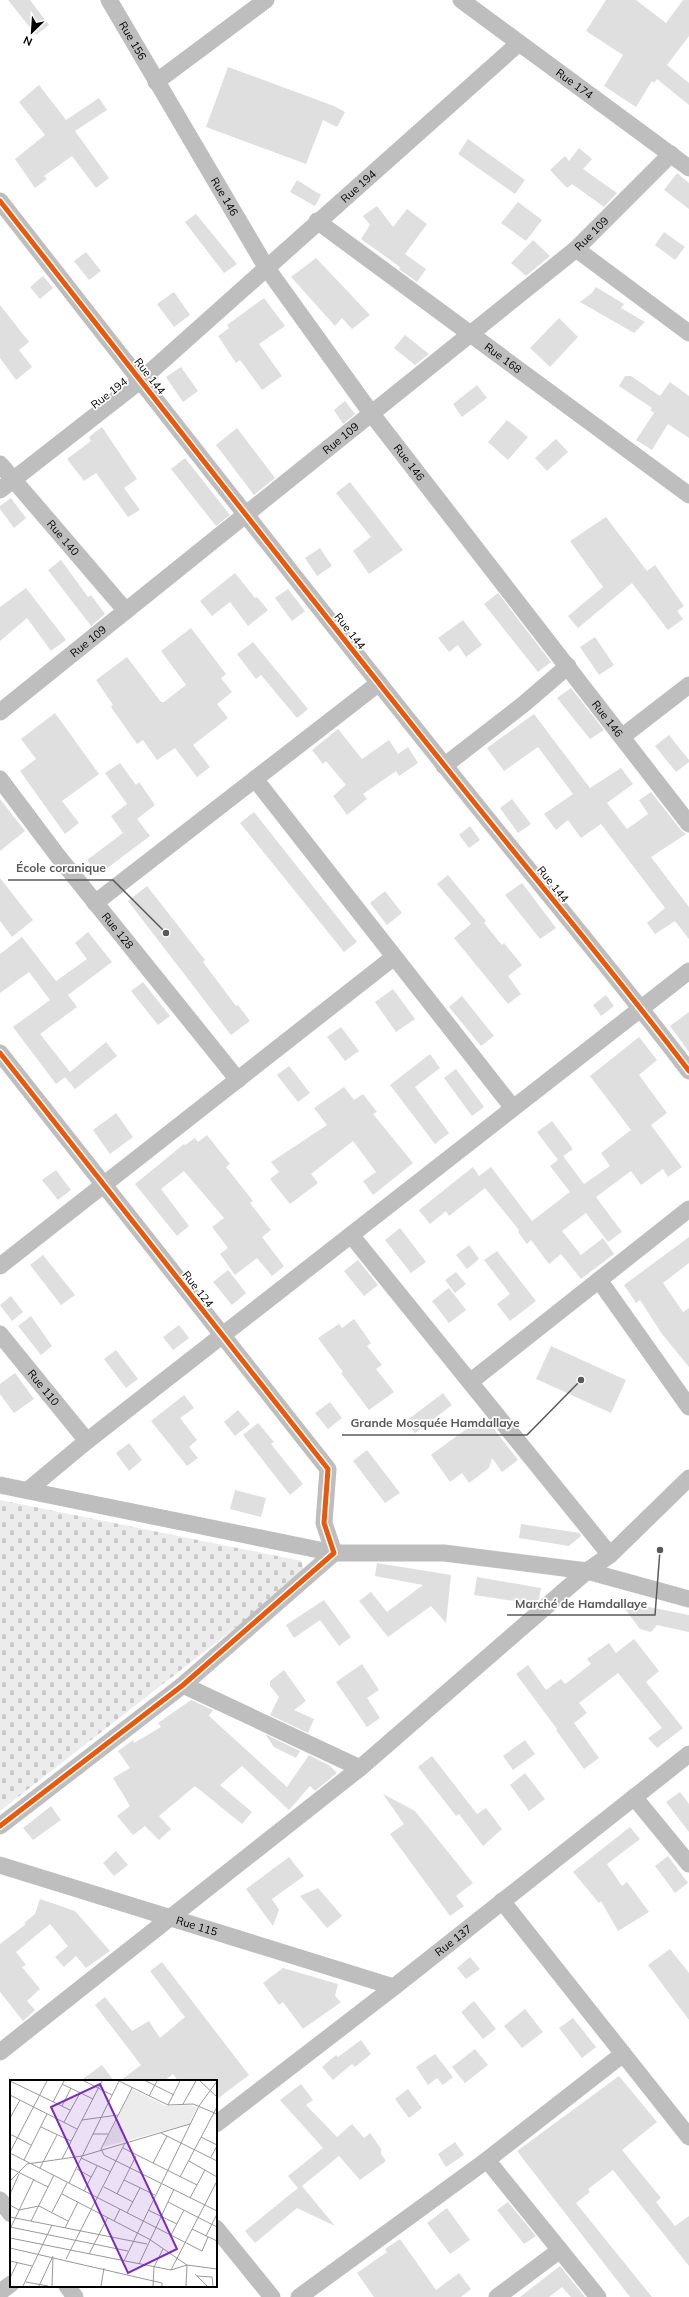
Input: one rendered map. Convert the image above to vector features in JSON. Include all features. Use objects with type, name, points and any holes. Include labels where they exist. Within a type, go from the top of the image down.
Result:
[{"type":"street","name":"Rue 156","points":[[109,0],[156,82]]},
{"type":"street","points":[[156,82],[266,0]]},
{"type":"street","name":"Rue 174","points":[[461,0],[689,168]]},
{"type":"street","name":"Rue 194","points":[[6,486],[141,380],[317,221],[519,43]]},
{"type":"street","name":"Rue 146","points":[[156,82],[266,267],[371,414],[623,736],[689,824]]},
{"type":"street","name":"Rue 109","points":[[0,712],[576,249],[671,154]]},
{"type":"street","name":"Rue 144","points":[[0,201],[245,515],[444,766],[641,1008],[689,1071]]},
{"type":"street","name":"Rue 168","points":[[317,221],[689,495]]},
{"type":"street","points":[[576,249],[689,333]]},
{"type":"street","name":"Rue 140","points":[[0,464],[6,486],[126,610]]},
{"type":"street","points":[[444,766],[568,666]]},
{"type":"street","points":[[95,903],[379,683]]},
{"type":"street","points":[[623,736],[689,685]]},
{"type":"street","name":"Rue 128","points":[[0,779],[95,903],[238,1080]]},
{"type":"street","points":[[255,780],[513,1108]]},
{"type":"street","points":[[0,1266],[394,957]]},
{"type":"street","points":[[28,1490],[87,1441],[689,970]]},
{"type":"street","name":"Rue 124","points":[[0,1053],[328,1469],[324,1523],[334,1553]]},
{"type":"street","points":[[470,1382],[689,1209]]},
{"type":"street","points":[[351,1235],[610,1555]]},
{"type":"street","points":[[599,1280],[689,1407]]},
{"type":"street","name":"Rue 110","points":[[0,1334],[87,1441]]},
{"type":"street","points":[[0,2052],[360,1768],[587,1571],[610,1555],[689,1478]]},
{"type":"street","points":[[0,1485],[334,1553],[444,1553],[587,1571],[689,1599]]},
{"type":"street","points":[[0,1826],[182,1686],[334,1553]]},
{"type":"street","points":[[182,1686],[360,1768]]},
{"type":"street","name":"Rue 137","points":[[217,2123],[394,1987],[689,1754]]},
{"type":"street","points":[[634,1797],[689,1864]]},
{"type":"street","name":"Rue 115","points":[[0,1865],[394,1987]]},
{"type":"street","points":[[502,1901],[689,2137]]},
{"type":"street","points":[[299,2297],[487,2160],[623,2054]]},
{"type":"street","points":[[487,2160],[598,2297]]},
{"type":"street","points":[[0,2200],[10,2213]]},
{"type":"street","points":[[217,2229],[272,2297]]},
{"type":"street","points":[[497,2297],[560,2250]]},
{"type":"street","points":[[0,2292],[10,2285]]},
{"type":"street","points":[[68,2287],[75,2297]]},
{"type":"green space","points":[[0,1500],[302,1561],[304,1574],[0,1811]]},
{"type":"building","points":[[8,0],[30,0],[49,25],[36,35]]},
{"type":"building","points":[[606,0],[636,0],[666,23],[683,0],[689,0],[689,36],[667,65],[689,83],[689,105],[657,79],[654,83],[652,81],[636,107],[604,86],[623,55],[586,31]]},
{"type":"building","points":[[228,67],[334,106],[345,112],[337,127],[323,120],[306,164],[206,127]]},
{"type":"building","points":[[39,85],[66,120],[99,98],[107,110],[75,131],[109,178],[96,188],[72,156],[44,176],[47,179],[35,188],[15,159],[45,135],[19,102]]},
{"type":"building","points":[[468,139],[525,180],[515,194],[458,154]]},
{"type":"building","points":[[579,148],[592,159],[583,169],[617,193],[604,207],[572,184],[567,188],[550,170],[565,156],[569,161]]},
{"type":"building","points":[[677,173],[689,183],[689,209],[664,190]]},
{"type":"building","points":[[297,180],[321,195],[315,206],[290,192]]},
{"type":"building","points":[[518,202],[542,220],[526,241],[501,223]]},
{"type":"building","points":[[377,206],[393,227],[407,209],[427,224],[405,254],[426,269],[417,282],[399,269],[400,267],[361,239],[370,225],[363,216]]},
{"type":"building","points":[[196,214],[237,264],[224,273],[185,222]]},
{"type":"building","points":[[664,232],[685,247],[675,260],[655,245]]},
{"type":"building","points":[[533,240],[550,256],[526,276],[511,263]]},
{"type":"building","points":[[86,252],[101,271],[89,280],[74,261]]},
{"type":"building","points":[[316,258],[370,315],[352,329],[342,318],[335,326],[291,277]]},
{"type":"building","points":[[43,276],[53,288],[40,299],[30,287]]},
{"type":"building","points":[[596,287],[624,304],[621,308],[645,322],[634,333],[580,302],[592,293]]},
{"type":"building","points":[[174,292],[190,315],[174,327],[157,304]]},
{"type":"building","points":[[264,298],[285,326],[259,344],[282,376],[262,390],[240,360],[236,363],[218,336],[229,328],[227,325]]},
{"type":"building","points":[[0,305],[29,342],[19,350],[32,367],[16,380],[0,358]]},
{"type":"building","points":[[559,318],[578,337],[550,367],[530,348]]},
{"type":"building","points":[[405,335],[429,354],[415,365],[394,348]]},
{"type":"building","points":[[181,367],[198,391],[183,402],[166,377]]},
{"type":"building","points":[[625,376],[631,376],[660,396],[670,382],[689,396],[689,438],[668,424],[652,450],[636,440],[654,413],[650,410],[652,408],[619,386]]},
{"type":"building","points":[[477,385],[487,398],[462,417],[453,404]]},
{"type":"building","points":[[345,401],[355,414],[343,424],[334,410]]},
{"type":"building","points":[[507,420],[528,437],[508,460],[488,442]]},
{"type":"building","points":[[102,427],[137,479],[124,488],[140,510],[128,517],[96,473],[84,481],[67,459],[91,441],[89,437]]},
{"type":"building","points":[[237,428],[275,478],[254,495],[216,445]]},
{"type":"building","points":[[556,439],[568,452],[547,471],[535,458]]},
{"type":"building","points":[[185,458],[230,515],[216,526],[171,469]]},
{"type":"building","points":[[350,482],[403,550],[369,574],[353,551],[371,537],[336,493]]},
{"type":"building","points":[[11,498],[26,518],[14,528],[0,509],[0,506]]},
{"type":"building","points":[[606,517],[647,571],[655,565],[684,606],[677,611],[683,619],[668,630],[632,583],[578,628],[568,616],[603,587],[570,541]]},
{"type":"building","points":[[320,548],[332,566],[317,576],[305,558]]},
{"type":"building","points":[[61,560],[88,597],[91,595],[105,614],[91,626],[48,570]]},
{"type":"building","points":[[235,573],[255,598],[257,597],[268,610],[248,626],[230,602],[212,616],[200,601]]},
{"type":"building","points":[[26,588],[66,640],[51,651],[27,618],[0,641],[0,607]]},
{"type":"building","points":[[288,589],[305,611],[292,621],[275,598]]},
{"type":"building","points":[[498,593],[551,662],[538,672],[484,604]]},
{"type":"building","points":[[463,620],[482,645],[466,657],[458,645],[449,652],[438,638]]},
{"type":"building","points":[[191,628],[226,674],[221,678],[232,692],[217,704],[228,718],[193,745],[210,767],[197,777],[175,748],[157,760],[143,740],[137,744],[111,707],[113,705],[96,680],[127,657],[161,702],[164,702],[186,685],[161,651]]},
{"type":"building","points":[[595,637],[614,665],[599,675],[580,647]]},
{"type":"building","points":[[253,642],[308,709],[297,718],[261,675],[256,679],[237,654]]},
{"type":"building","points":[[571,688],[604,730],[590,739],[557,698]]},
{"type":"building","points":[[55,713],[99,774],[62,801],[79,823],[65,834],[20,771],[36,759],[21,739]]},
{"type":"building","points":[[534,714],[590,788],[621,768],[633,784],[607,803],[627,829],[648,814],[639,800],[651,792],[681,830],[686,834],[651,857],[689,907],[689,939],[675,921],[655,934],[647,923],[665,908],[601,824],[581,838],[568,820],[556,830],[544,814],[573,794],[538,747],[504,771],[487,748]]},
{"type":"building","points":[[338,729],[362,759],[389,740],[398,754],[408,747],[418,763],[399,776],[396,771],[363,794],[367,799],[347,815],[333,796],[346,785],[326,761],[323,764],[312,750]]},
{"type":"building","points":[[669,735],[689,760],[689,762],[676,772],[655,746]]},
{"type":"building","points":[[120,763],[136,785],[139,782],[155,805],[137,819],[150,836],[98,875],[87,860],[123,833],[111,816],[127,804],[105,773]]},
{"type":"building","points":[[0,799],[25,831],[0,851]]},
{"type":"building","points":[[512,799],[531,824],[518,833],[500,808]]},
{"type":"building","points":[[254,812],[357,942],[344,952],[240,823]]},
{"type":"building","points":[[470,826],[480,840],[469,848],[459,835]]},
{"type":"building","points":[[448,875],[486,921],[484,923],[502,945],[504,943],[522,965],[508,976],[521,994],[508,1004],[454,938],[471,924],[437,884]]},
{"type":"building","points":[[0,878],[33,920],[12,937],[0,921]]},
{"type":"building","points":[[522,883],[556,928],[540,939],[505,895]]},
{"type":"building","points":[[147,886],[205,960],[203,962],[236,1006],[238,1005],[250,1021],[231,1035],[128,901]]},
{"type":"building","points":[[385,891],[402,913],[387,925],[370,903]]},
{"type":"building","points":[[88,932],[112,962],[68,995],[77,1007],[40,1034],[70,1072],[106,1042],[117,1056],[75,1089],[65,1077],[56,1084],[13,1027],[50,1000],[29,972],[0,993],[0,954],[22,937],[56,981],[87,959],[75,943]]},
{"type":"building","points":[[143,982],[170,1016],[158,1025],[131,991]]},
{"type":"building","points":[[393,989],[415,1019],[396,1032],[375,1002]]},
{"type":"building","points":[[606,995],[614,1006],[601,1016],[593,1005]]},
{"type":"building","points":[[462,996],[494,1036],[481,1046],[449,1007]]},
{"type":"building","points":[[689,1012],[689,1052],[670,1026]]},
{"type":"building","points":[[341,1027],[359,1051],[345,1061],[327,1037]]},
{"type":"building","points":[[639,1037],[657,1060],[639,1075],[667,1113],[651,1125],[682,1167],[668,1177],[663,1169],[641,1185],[631,1171],[596,1197],[622,1232],[608,1242],[586,1213],[562,1231],[581,1255],[603,1238],[614,1254],[581,1279],[561,1254],[549,1264],[531,1240],[527,1244],[518,1232],[519,1230],[485,1188],[449,1216],[446,1211],[430,1224],[419,1210],[473,1167],[479,1176],[491,1167],[532,1221],[570,1192],[550,1166],[563,1156],[584,1184],[610,1166],[601,1153],[631,1130],[590,1076]]},
{"type":"building","points":[[430,1054],[440,1068],[415,1087],[449,1133],[435,1144],[390,1085]]},
{"type":"building","points":[[289,1066],[310,1093],[298,1102],[277,1075]]},
{"type":"building","points":[[456,1069],[484,1107],[472,1116],[444,1078]]},
{"type":"building","points":[[344,1087],[354,1100],[363,1094],[377,1112],[373,1114],[413,1163],[373,1195],[363,1181],[376,1172],[353,1141],[311,1174],[318,1183],[290,1204],[270,1179],[279,1172],[271,1162],[327,1125],[314,1108]]},
{"type":"building","points":[[116,1113],[133,1137],[110,1154],[93,1130]]},
{"type":"building","points":[[552,1121],[573,1149],[558,1160],[537,1132]]},
{"type":"building","points":[[207,1135],[230,1164],[226,1167],[253,1201],[250,1203],[271,1230],[262,1237],[284,1266],[272,1276],[257,1258],[235,1275],[220,1254],[228,1248],[212,1227],[224,1218],[184,1171],[161,1189],[189,1226],[177,1236],[135,1184],[184,1144],[185,1145],[195,1138],[198,1142]]},
{"type":"building","points":[[56,1170],[71,1190],[58,1200],[42,1180]]},
{"type":"building","points":[[400,1228],[426,1262],[411,1273],[385,1240]]},
{"type":"building","points":[[689,1237],[689,1263],[663,1283],[683,1312],[689,1308],[689,1367],[662,1334],[640,1300],[636,1303],[624,1285]]},
{"type":"building","points":[[469,1245],[479,1259],[467,1269],[456,1255]]},
{"type":"building","points":[[497,1251],[536,1301],[510,1321],[497,1304],[510,1294],[484,1260]]},
{"type":"building","points":[[43,1255],[75,1295],[61,1305],[30,1265]]},
{"type":"building","points":[[358,1260],[378,1285],[364,1296],[344,1271]]},
{"type":"building","points":[[228,1270],[246,1293],[232,1305],[213,1282]]},
{"type":"building","points":[[456,1272],[466,1284],[455,1293],[445,1280]]},
{"type":"building","points":[[449,1288],[466,1310],[449,1323],[432,1301]]},
{"type":"building","points":[[11,1296],[23,1312],[12,1321],[0,1305]]},
{"type":"building","points":[[31,1316],[52,1346],[41,1355],[18,1326]]},
{"type":"building","points":[[354,1319],[371,1343],[367,1346],[382,1365],[376,1369],[394,1392],[369,1410],[341,1373],[343,1372],[318,1338],[339,1324],[342,1328]]},
{"type":"building","points":[[179,1325],[189,1338],[173,1350],[163,1337]]},
{"type":"building","points":[[551,1346],[626,1380],[611,1413],[536,1379]]},
{"type":"building","points":[[116,1350],[138,1379],[126,1388],[104,1359]]},
{"type":"building","points":[[15,1373],[34,1399],[14,1413],[0,1394],[0,1384]]},
{"type":"building","points":[[443,1393],[452,1405],[415,1433],[406,1421]]},
{"type":"building","points":[[184,1395],[194,1408],[180,1418],[197,1440],[189,1447],[198,1458],[187,1466],[151,1421]]},
{"type":"building","points":[[330,1402],[342,1418],[328,1429],[315,1413]]},
{"type":"building","points":[[238,1410],[250,1424],[235,1436],[224,1422]]},
{"type":"building","points":[[484,1416],[518,1460],[502,1472],[492,1458],[489,1468],[469,1483],[462,1473],[450,1482],[431,1455]]},
{"type":"building","points":[[258,1423],[274,1442],[271,1444],[303,1484],[290,1495],[243,1435]]},
{"type":"building","points":[[129,1443],[142,1460],[129,1471],[116,1453]]},
{"type":"building","points":[[367,1450],[400,1493],[385,1503],[353,1461]]},
{"type":"building","points":[[235,1490],[266,1498],[261,1517],[230,1509]]},
{"type":"building","points":[[521,1524],[580,1533],[581,1536],[569,1546],[519,1538]]},
{"type":"building","points":[[377,1563],[451,1575],[446,1623],[431,1606],[388,1637],[359,1601],[371,1592],[387,1612],[423,1585],[375,1576]]},
{"type":"building","points":[[477,1577],[541,1588],[539,1599],[534,1604],[474,1595]]},
{"type":"building","points":[[324,1600],[351,1637],[339,1646],[320,1620],[294,1638],[286,1625]]},
{"type":"building","points":[[619,1601],[689,1615],[689,1632],[657,1625],[651,1632],[640,1629]]},
{"type":"building","points":[[634,1639],[659,1671],[646,1682],[683,1728],[657,1748],[648,1738],[662,1728],[618,1673],[579,1703],[587,1713],[574,1723],[599,1758],[584,1769],[556,1730],[557,1729],[516,1674],[528,1665],[546,1690],[561,1679],[565,1684],[591,1664],[587,1659],[609,1643],[616,1653]]},
{"type":"building","points":[[362,1664],[379,1690],[367,1698],[380,1718],[367,1727],[336,1682]]},
{"type":"building","points":[[284,1670],[306,1701],[294,1710],[314,1719],[308,1733],[270,1715],[279,1697],[270,1686],[270,1681]]},
{"type":"building","points":[[191,1700],[213,1710],[209,1716],[287,1787],[309,1755],[330,1766],[337,1773],[315,1791],[310,1786],[289,1810],[242,1766],[220,1785],[252,1812],[242,1824],[195,1786],[159,1816],[171,1829],[159,1840],[145,1826],[133,1835],[117,1816],[130,1806],[113,1778],[130,1768],[118,1751],[133,1740],[134,1743],[161,1727],[158,1723]]},
{"type":"building","points":[[265,1734],[300,1751],[296,1758],[274,1747]]},
{"type":"building","points":[[525,1740],[535,1754],[513,1770],[503,1756]]},
{"type":"building","points":[[432,1756],[477,1814],[486,1808],[502,1829],[483,1846],[459,1814],[456,1816],[418,1767]]},
{"type":"building","points":[[525,1773],[545,1799],[529,1811],[510,1785]]},
{"type":"building","points":[[680,1792],[689,1804],[689,1832],[666,1802]]},
{"type":"building","points":[[383,1794],[415,1811],[473,1883],[456,1896],[464,1906],[450,1916],[390,1834],[404,1824]]},
{"type":"building","points":[[51,1806],[61,1820],[33,1840],[23,1828]]},
{"type":"building","points":[[630,1827],[640,1839],[607,1864],[622,1886],[627,1882],[649,1912],[618,1931],[601,1901],[599,1903],[573,1872]]},
{"type":"building","points":[[116,1851],[128,1865],[114,1876],[103,1863]]},
{"type":"building","points":[[668,1856],[688,1883],[675,1893],[655,1866]]},
{"type":"building","points":[[289,1857],[304,1876],[272,1899],[279,1910],[273,1926],[246,1889]]},
{"type":"building","points":[[318,1888],[342,1916],[327,1928],[300,1896]]},
{"type":"building","points":[[40,1899],[75,1911],[110,1951],[86,1968],[76,1956],[64,1967],[55,1957],[68,1946],[50,1924],[16,1952],[26,1965],[22,1967],[40,1989],[27,2001],[35,2010],[23,2021],[0,1992],[0,1944],[26,1924],[24,1923],[35,1914]]},
{"type":"building","points":[[670,1949],[689,1973],[689,2020],[648,1965]]},
{"type":"building","points":[[470,1957],[480,1969],[466,1979],[457,1968]]},
{"type":"building","points":[[162,1962],[249,2075],[217,2099],[217,2080],[177,2080],[173,2074],[165,2080],[121,2080],[141,2065],[95,2005],[105,1997],[132,2031],[149,2021],[160,2038],[185,2017],[150,1971]]},
{"type":"building","points":[[283,1968],[338,1984],[335,1996],[341,2002],[303,2029],[283,2002],[279,2005],[263,1983]]},
{"type":"building","points":[[474,2001],[496,2029],[483,2039],[461,2012]]},
{"type":"building","points":[[525,2009],[543,2032],[522,2048],[504,2026]]},
{"type":"building","points":[[573,2018],[596,2047],[582,2058],[559,2028]]},
{"type":"building","points":[[361,2040],[371,2054],[355,2067],[352,2064],[333,2080],[322,2067],[336,2055],[338,2057]]},
{"type":"building","points":[[475,2049],[488,2065],[465,2083],[452,2067]]},
{"type":"building","points":[[435,2054],[453,2077],[443,2085],[437,2078],[428,2085],[416,2067]]},
{"type":"building","points":[[102,2065],[113,2080],[81,2080]]},
{"type":"building","points":[[619,2076],[657,2122],[622,2150],[661,2198],[656,2202],[675,2226],[689,2216],[689,2266],[613,2170],[588,2189],[590,2192],[576,2203],[652,2297],[630,2297],[517,2151]]},
{"type":"building","points":[[301,2084],[313,2100],[306,2105],[337,2137],[352,2124],[364,2138],[370,2133],[381,2149],[381,2154],[386,2161],[360,2180],[339,2156],[302,2186],[335,2226],[297,2208],[255,2243],[245,2231],[298,2188],[288,2176],[323,2148],[280,2100]]},
{"type":"building","points":[[408,2089],[422,2108],[409,2118],[395,2099]]},
{"type":"building","points":[[455,2142],[464,2155],[446,2167],[438,2154]]},
{"type":"building","points":[[508,2202],[536,2236],[524,2244],[497,2210]]},
{"type":"building","points":[[447,2208],[470,2240],[450,2254],[427,2223]]},
{"type":"building","points":[[400,2239],[436,2290],[459,2273],[471,2289],[461,2297],[374,2297],[357,2273],[387,2252],[385,2249]]},
{"type":"building","points":[[560,2266],[585,2297],[571,2297],[562,2287],[549,2297],[520,2297]]},
{"type":"cycle path","points":[[0,201],[333,625],[689,1071]]},
{"type":"cycle path","points":[[0,1053],[328,1469],[324,1523],[334,1553],[183,1685],[0,1826]]},
{"type":"place","name":"École coranique","points":[[166,933]]},
{"type":"place","name":"Grande Mosquée Hamdallaye","points":[[581,1380]]},
{"type":"place","name":"Marché de Hamdallaye","points":[[660,1550]]}]
